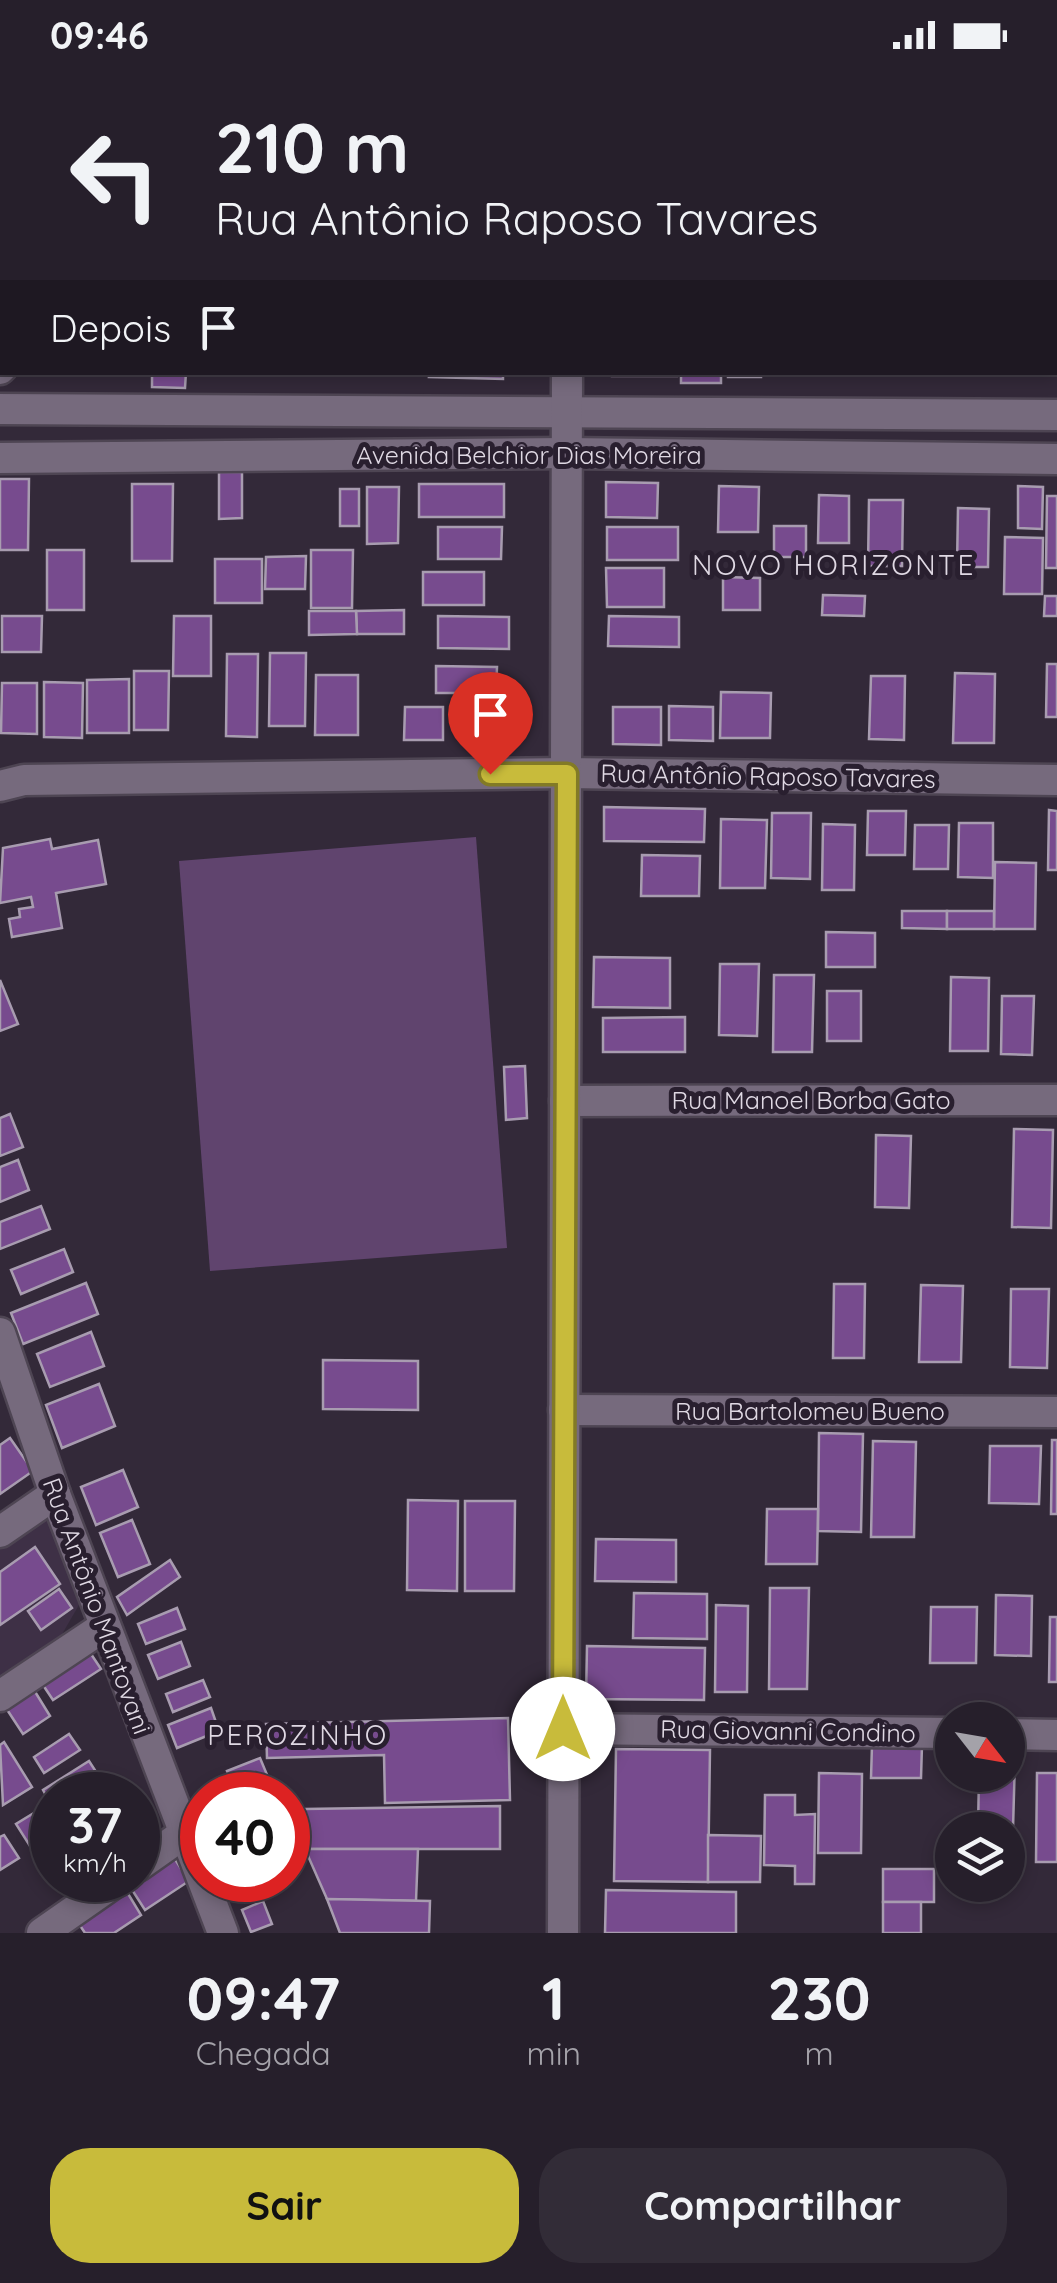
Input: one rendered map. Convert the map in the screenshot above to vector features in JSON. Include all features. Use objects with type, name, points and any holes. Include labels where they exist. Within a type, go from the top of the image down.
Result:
[{"type":"street","points":[[563,1933],[567,375]]},
{"type":"street","name":"Avenida Belchior Dias Moreira","points":[[0,409],[1057,415]]},
{"type":"street","name":"Avenida Belchior Dias Moreira","points":[[0,458],[567,454],[1057,459]]},
{"type":"street","name":"Rua Antônio Raposo Tavares","points":[[0,786],[24,780],[567,774],[1057,780]]},
{"type":"street","name":"Rua Manoel Borba Gato","points":[[565,1101],[1057,1100]]},
{"type":"street","name":"Rua Antônio Mantovani","points":[[0,1333],[55,1494],[180,1830]]},
{"type":"street","name":"Rua Bartolomeu Bueno","points":[[564,1410],[1057,1412]]},
{"type":"street","points":[[0,1532],[55,1494]]},
{"type":"street","points":[[0,1696],[105,1626]]},
{"type":"street","name":"Rua Giovanni Condino","points":[[563,1729],[935,1733]]},
{"type":"street","points":[[1025,1734],[1057,1734]]},
{"type":"street","points":[[42,1933],[86,1902]]},
{"type":"street","name":"Rua Antônio Mantovani","points":[[210,1902],[223,1933]]},
{"type":"shaded area","points":[[476,837],[507,1248],[210,1271],[179,861]]},
{"type":"shaded area","points":[[48,1520],[83,1598],[61,1636],[0,1676],[0,1542],[29,1523]]},
{"type":"building","points":[[152,375],[186,375],[185,388],[152,387]]},
{"type":"building","points":[[503,375],[503,379],[429,377]]},
{"type":"building","points":[[612,375],[677,375],[677,376]]},
{"type":"building","points":[[681,375],[721,375],[721,383],[681,383]]},
{"type":"building","points":[[728,375],[761,375],[761,377]]},
{"type":"building","points":[[219,472],[242,472],[242,518],[219,519]]},
{"type":"building","points":[[0,479],[29,479],[28,550],[0,550]]},
{"type":"building","points":[[606,482],[658,483],[657,518],[606,517]]},
{"type":"building","points":[[132,484],[173,484],[172,561],[132,561]]},
{"type":"building","points":[[419,484],[504,484],[504,517],[419,517]]},
{"type":"building","points":[[719,486],[759,487],[758,532],[718,532]]},
{"type":"building","points":[[1018,486],[1043,487],[1042,529],[1018,528]]},
{"type":"building","points":[[367,487],[399,487],[398,543],[367,544]]},
{"type":"building","points":[[340,489],[359,489],[359,526],[340,526]]},
{"type":"building","points":[[819,495],[849,496],[849,543],[818,543]]},
{"type":"building","points":[[1047,496],[1057,496],[1057,568],[1046,568]]},
{"type":"building","points":[[869,500],[903,500],[902,566],[868,566]]},
{"type":"building","points":[[958,508],[989,509],[988,567],[957,567]]},
{"type":"building","points":[[774,526],[806,526],[806,557],[774,557]]},
{"type":"building","points":[[438,527],[502,527],[501,559],[438,559]]},
{"type":"building","points":[[607,527],[678,527],[678,560],[607,560]]},
{"type":"building","points":[[1005,537],[1043,538],[1042,594],[1004,594]]},
{"type":"building","points":[[47,550],[84,550],[84,610],[47,610]]},
{"type":"building","points":[[311,550],[353,550],[352,608],[311,608]]},
{"type":"building","points":[[306,556],[305,589],[265,589],[266,557]]},
{"type":"building","points":[[215,559],[262,559],[262,603],[215,603]]},
{"type":"building","points":[[606,568],[664,568],[664,607],[607,607]]},
{"type":"building","points":[[423,572],[484,572],[484,605],[423,605]]},
{"type":"building","points":[[723,577],[760,578],[760,610],[723,610]]},
{"type":"building","points":[[823,595],[865,596],[864,616],[822,615]]},
{"type":"building","points":[[1045,596],[1057,596],[1057,616],[1044,616]]},
{"type":"building","points":[[404,610],[404,634],[357,634],[356,611]]},
{"type":"building","points":[[309,611],[356,611],[357,634],[309,635]]},
{"type":"building","points":[[2,616],[42,616],[41,652],[2,652]]},
{"type":"building","points":[[174,616],[211,616],[211,676],[173,676]]},
{"type":"building","points":[[438,616],[509,617],[509,649],[438,648]]},
{"type":"building","points":[[609,616],[679,617],[679,647],[608,646]]},
{"type":"building","points":[[270,653],[306,653],[305,726],[269,726]]},
{"type":"building","points":[[227,654],[258,654],[257,737],[226,736]]},
{"type":"building","points":[[1047,664],[1057,664],[1057,717],[1046,717]]},
{"type":"building","points":[[436,666],[497,667],[496,693],[436,693]]},
{"type":"building","points":[[134,671],[169,671],[168,730],[134,730]]},
{"type":"building","points":[[955,673],[995,674],[994,743],[953,743]]},
{"type":"building","points":[[316,675],[358,675],[358,735],[315,735]]},
{"type":"building","points":[[871,676],[905,676],[904,740],[869,739]]},
{"type":"building","points":[[129,679],[129,733],[87,733],[87,680]]},
{"type":"building","points":[[44,682],[83,683],[82,738],[44,737]]},
{"type":"building","points":[[2,683],[37,683],[37,734],[1,733]]},
{"type":"building","points":[[721,692],[771,693],[770,738],[720,738]]},
{"type":"building","points":[[669,706],[713,707],[713,741],[669,740]]},
{"type":"building","points":[[405,707],[443,707],[443,740],[404,740]]},
{"type":"building","points":[[613,707],[661,707],[661,745],[613,744]]},
{"type":"building","points":[[604,807],[705,809],[704,842],[604,841]]},
{"type":"building","points":[[1049,810],[1057,811],[1057,870],[1048,870]]},
{"type":"building","points":[[868,811],[906,811],[905,855],[867,855]]},
{"type":"building","points":[[772,813],[811,813],[810,879],[771,878]]},
{"type":"building","points":[[721,819],[767,820],[765,888],[720,888]]},
{"type":"building","points":[[959,823],[993,823],[993,878],[958,877]]},
{"type":"building","points":[[823,824],[855,825],[854,890],[822,890]]},
{"type":"building","points":[[915,825],[949,825],[948,869],[914,869]]},
{"type":"building","points":[[50,839],[52,849],[98,840],[106,884],[56,893],[62,928],[12,937],[9,919],[20,917],[19,909],[33,907],[31,897],[0,903],[3,848]]},
{"type":"building","points":[[642,855],[700,856],[699,896],[641,896]]},
{"type":"building","points":[[995,862],[1036,863],[1035,929],[994,929]]},
{"type":"building","points":[[902,911],[947,911],[947,929],[902,928]]},
{"type":"building","points":[[947,911],[994,911],[994,929],[947,929]]},
{"type":"building","points":[[826,932],[875,933],[875,967],[826,967]]},
{"type":"building","points":[[594,957],[670,958],[670,1008],[593,1007]]},
{"type":"building","points":[[720,964],[759,964],[757,1036],[719,1035]]},
{"type":"building","points":[[774,975],[814,975],[812,1052],[773,1052]]},
{"type":"building","points":[[951,977],[989,978],[988,1051],[950,1051]]},
{"type":"building","points":[[0,980],[18,1024],[0,1031]]},
{"type":"building","points":[[827,991],[861,991],[861,1041],[827,1041]]},
{"type":"building","points":[[1002,996],[1034,996],[1032,1055],[1001,1054]]},
{"type":"building","points":[[685,1017],[685,1052],[603,1052],[603,1018]]},
{"type":"building","points":[[525,1066],[527,1118],[506,1120],[504,1067]]},
{"type":"building","points":[[10,1114],[23,1147],[0,1156],[0,1118]]},
{"type":"building","points":[[1014,1129],[1053,1130],[1051,1228],[1012,1227]]},
{"type":"building","points":[[876,1135],[911,1136],[909,1208],[875,1207]]},
{"type":"building","points":[[18,1160],[29,1190],[0,1202],[0,1167]]},
{"type":"building","points":[[41,1206],[50,1229],[0,1249],[0,1222]]},
{"type":"building","points":[[64,1249],[73,1272],[21,1294],[11,1270]]},
{"type":"building","points":[[86,1283],[98,1314],[23,1344],[11,1313]]},
{"type":"building","points":[[834,1284],[865,1284],[864,1358],[833,1358]]},
{"type":"building","points":[[921,1285],[963,1286],[961,1362],[919,1362]]},
{"type":"building","points":[[1011,1289],[1049,1289],[1047,1368],[1010,1367]]},
{"type":"building","points":[[91,1332],[104,1366],[50,1387],[37,1354]]},
{"type":"building","points":[[323,1360],[418,1361],[418,1410],[323,1409]]},
{"type":"building","points":[[99,1384],[115,1426],[62,1448],[46,1405]]},
{"type":"building","points":[[819,1433],[863,1434],[861,1532],[818,1531]]},
{"type":"building","points":[[10,1438],[33,1471],[0,1494],[0,1445]]},
{"type":"building","points":[[1052,1440],[1057,1440],[1057,1514],[1051,1514]]},
{"type":"building","points":[[873,1441],[916,1442],[914,1537],[871,1537]]},
{"type":"building","points":[[990,1446],[1041,1446],[1039,1504],[989,1503]]},
{"type":"building","points":[[123,1470],[138,1507],[96,1525],[81,1487]]},
{"type":"building","points":[[408,1500],[458,1501],[457,1591],[407,1590]]},
{"type":"building","points":[[465,1501],[515,1501],[514,1591],[465,1591]]},
{"type":"building","points":[[767,1509],[818,1509],[817,1564],[766,1564]]},
{"type":"building","points":[[132,1520],[150,1564],[118,1577],[100,1533]]},
{"type":"building","points":[[596,1539],[676,1540],[676,1582],[595,1581]]},
{"type":"building","points":[[35,1547],[60,1584],[0,1625],[0,1572]]},
{"type":"building","points":[[170,1560],[180,1577],[127,1615],[117,1597]]},
{"type":"building","points":[[770,1588],[809,1588],[807,1689],[769,1689]]},
{"type":"building","points":[[59,1589],[72,1608],[41,1630],[28,1611]]},
{"type":"building","points":[[634,1593],[707,1594],[707,1639],[633,1638]]},
{"type":"building","points":[[996,1595],[1032,1596],[1031,1656],[995,1655]]},
{"type":"building","points":[[716,1605],[748,1606],[747,1692],[715,1692]]},
{"type":"building","points":[[931,1607],[977,1607],[976,1663],[930,1663]]},
{"type":"building","points":[[177,1608],[185,1629],[146,1644],[138,1624]]},
{"type":"building","points":[[1050,1617],[1057,1617],[1057,1682],[1049,1682]]},
{"type":"building","points":[[181,1642],[190,1666],[158,1679],[148,1655]]},
{"type":"building","points":[[587,1646],[705,1648],[704,1700],[586,1699]]},
{"type":"building","points":[[91,1654],[101,1669],[53,1700],[43,1685]]},
{"type":"building","points":[[203,1680],[210,1697],[173,1712],[166,1694]]},
{"type":"building","points":[[34,1690],[50,1716],[23,1734],[6,1708]]},
{"type":"building","points":[[211,1708],[219,1731],[177,1748],[168,1725]]},
{"type":"building","points":[[508,1718],[510,1800],[385,1803],[384,1755],[267,1758],[266,1724]]},
{"type":"building","points":[[69,1734],[80,1750],[46,1772],[34,1757]]},
{"type":"building","points":[[4,1742],[30,1784],[30,1788],[3,1805],[0,1745]]},
{"type":"building","points":[[872,1745],[922,1745],[921,1778],[871,1778]]},
{"type":"building","points":[[616,1749],[710,1750],[708,1882],[614,1881]]},
{"type":"building","points":[[260,1758],[266,1772],[227,1772]]},
{"type":"building","points":[[89,1761],[96,1772],[72,1772]]},
{"type":"building","points":[[819,1773],[862,1774],[861,1853],[818,1853]]},
{"type":"building","points":[[1037,1773],[1057,1773],[1057,1862],[1036,1862]]},
{"type":"building","points":[[979,1792],[1014,1792],[1013,1812],[978,1812]]},
{"type":"building","points":[[765,1795],[795,1795],[795,1815],[815,1814],[814,1884],[795,1884],[795,1866],[764,1865]]},
{"type":"building","points":[[500,1806],[500,1849],[310,1849],[310,1809]]},
{"type":"building","points":[[30,1815],[30,1846],[16,1824]]},
{"type":"building","points":[[4,1835],[19,1858],[0,1870],[0,1837]]},
{"type":"building","points":[[708,1835],[761,1836],[760,1882],[708,1882]]},
{"type":"building","points":[[310,1849],[418,1849],[416,1901],[327,1899],[310,1860]]},
{"type":"building","points":[[171,1853],[180,1867],[180,1887],[160,1900],[160,1862]]},
{"type":"building","points":[[883,1869],[934,1869],[934,1902],[883,1902]]},
{"type":"building","points":[[606,1890],[736,1892],[736,1933],[605,1933]]},
{"type":"building","points":[[327,1899],[430,1901],[429,1933],[340,1933]]},
{"type":"building","points":[[100,1902],[133,1902],[141,1915],[114,1933],[85,1933],[75,1918]]},
{"type":"building","points":[[140,1902],[157,1902],[145,1910]]},
{"type":"building","points":[[263,1902],[272,1924],[251,1932],[242,1910]]},
{"type":"building","points":[[883,1902],[921,1902],[921,1933],[883,1933]]},
{"type":"district","name":"NOVO HORIZONTE","points":[[834,565]]},
{"type":"district","name":"PEROZINHO","points":[[298,1735]]},
{"type":"route","points":[[490,774],[567,774],[563,1729]]}]
